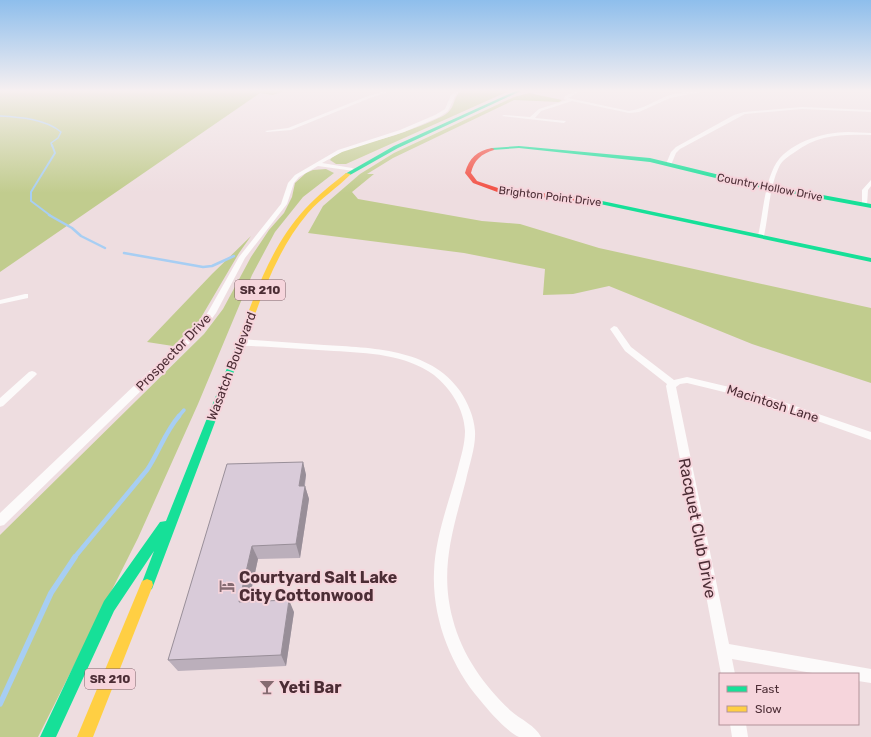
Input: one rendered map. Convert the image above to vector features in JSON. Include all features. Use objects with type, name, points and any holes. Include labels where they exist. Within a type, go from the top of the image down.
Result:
[{"type":"main road","name":"Wasatch Boulevard","points":[[85,737],[133,621],[268,271],[287,234],[313,201],[352,170],[383,153],[446,124]]},
{"type":"main road","name":"Brighton Point Drive","points":[[669,164],[587,153],[508,146],[489,149],[478,153],[472,160],[468,173],[475,182],[496,190],[581,198],[871,260]]},
{"type":"main road","name":"Country Hollow Drive","points":[[669,164],[713,176],[868,205]]},
{"type":"main road","points":[[48,737],[109,606],[178,506]]},
{"type":"street","points":[[267,131],[289,129],[301,124]]},
{"type":"street","name":"Prospector Drive","points":[[0,521],[200,327],[212,312],[242,258],[284,204],[290,183],[296,176],[340,151],[402,131],[417,124]]},
{"type":"street","points":[[669,164],[674,152],[678,148],[721,124]]},
{"type":"street","points":[[761,236],[778,164],[807,140],[836,133],[868,133],[871,138]]},
{"type":"street","points":[[317,164],[352,170]]},
{"type":"street","points":[[868,205],[864,190],[871,182]]},
{"type":"street","points":[[0,302],[25,296]]},
{"type":"street","points":[[614,328],[628,349],[674,384]]},
{"type":"street","points":[[240,342],[394,354],[418,362],[437,374],[450,385],[462,401],[468,419],[470,432],[443,550],[440,572],[441,602],[449,632],[466,669],[492,703],[523,731],[533,737]]},
{"type":"street","points":[[0,404],[32,374]]},
{"type":"street","name":"Macintosh Lane","points":[[674,384],[687,380],[698,381],[744,392],[871,436]]},
{"type":"street","name":"Racquet Club Drive","points":[[674,384],[671,386],[671,396],[728,673]]},
{"type":"street","points":[[723,650],[854,673]]},
{"type":"street","points":[[859,674],[871,676]]},
{"type":"street","points":[[738,725],[740,737]]},
{"type":"green space","points":[[0,124],[214,124],[0,272]]},
{"type":"green space","points":[[423,124],[434,124],[346,164],[336,164],[330,160],[351,148],[404,132]]},
{"type":"green space","points":[[455,124],[463,124],[393,158],[367,174],[374,174],[352,192],[358,199],[482,221],[520,224],[599,248],[871,308],[871,383],[752,344],[609,286],[573,294],[543,295],[545,269],[464,253],[308,233],[323,206],[360,174],[394,153]]},
{"type":"green space","points":[[326,169],[334,173],[303,197],[275,232],[252,275],[198,404],[138,538],[38,737],[0,737],[0,535],[204,334],[223,309],[251,257],[269,230],[284,213],[292,197],[295,183],[306,173],[313,170]]},
{"type":"green space","points":[[251,236],[239,253],[199,321],[173,346],[147,342],[212,274]]},
{"type":"building","name":"Courtyard Salt Lake City Cottonwood","points":[[303,462],[299,486],[305,486],[296,544],[252,546],[239,602],[289,600],[281,655],[168,660],[227,464]]},
{"type":"waterway","points":[[49,124],[61,132],[58,138],[51,143],[52,146]]},
{"type":"waterway","points":[[51,216],[31,201],[31,192],[55,153],[52,145]]},
{"type":"waterway","points":[[49,215],[72,228],[81,236],[105,248]]},
{"type":"waterway","points":[[124,253],[203,267],[212,266],[234,256]]},
{"type":"waterway","points":[[178,417],[184,410]]},
{"type":"waterway","points":[[74,558],[147,470],[174,422],[179,416]]},
{"type":"waterway","points":[[0,704],[51,593],[75,557]]},
{"type":"traffic: fast","points":[[348,174],[396,147],[446,124]]},
{"type":"traffic: fast","points":[[492,149],[519,147],[650,160],[736,181],[871,206]]},
{"type":"traffic: fast","points":[[588,200],[871,260]]},
{"type":"traffic: fast","points":[[147,585],[239,348]]},
{"type":"traffic: fast","points":[[48,737],[109,606],[164,526]]},
{"type":"traffic: slow","points":[[239,348],[268,273],[278,252],[291,231],[306,211],[348,174]]},
{"type":"traffic: slow","points":[[85,737],[147,585]]},
{"type":"traffic: jam","points":[[492,149],[479,154],[473,160],[468,173],[475,182],[500,191],[588,200]]},
{"type":"place","name":"Courtyard Salt Lake City Cottonwood","points":[[227,586]]},
{"type":"place","name":"Yeti Bar","points":[[267,687]]}]
